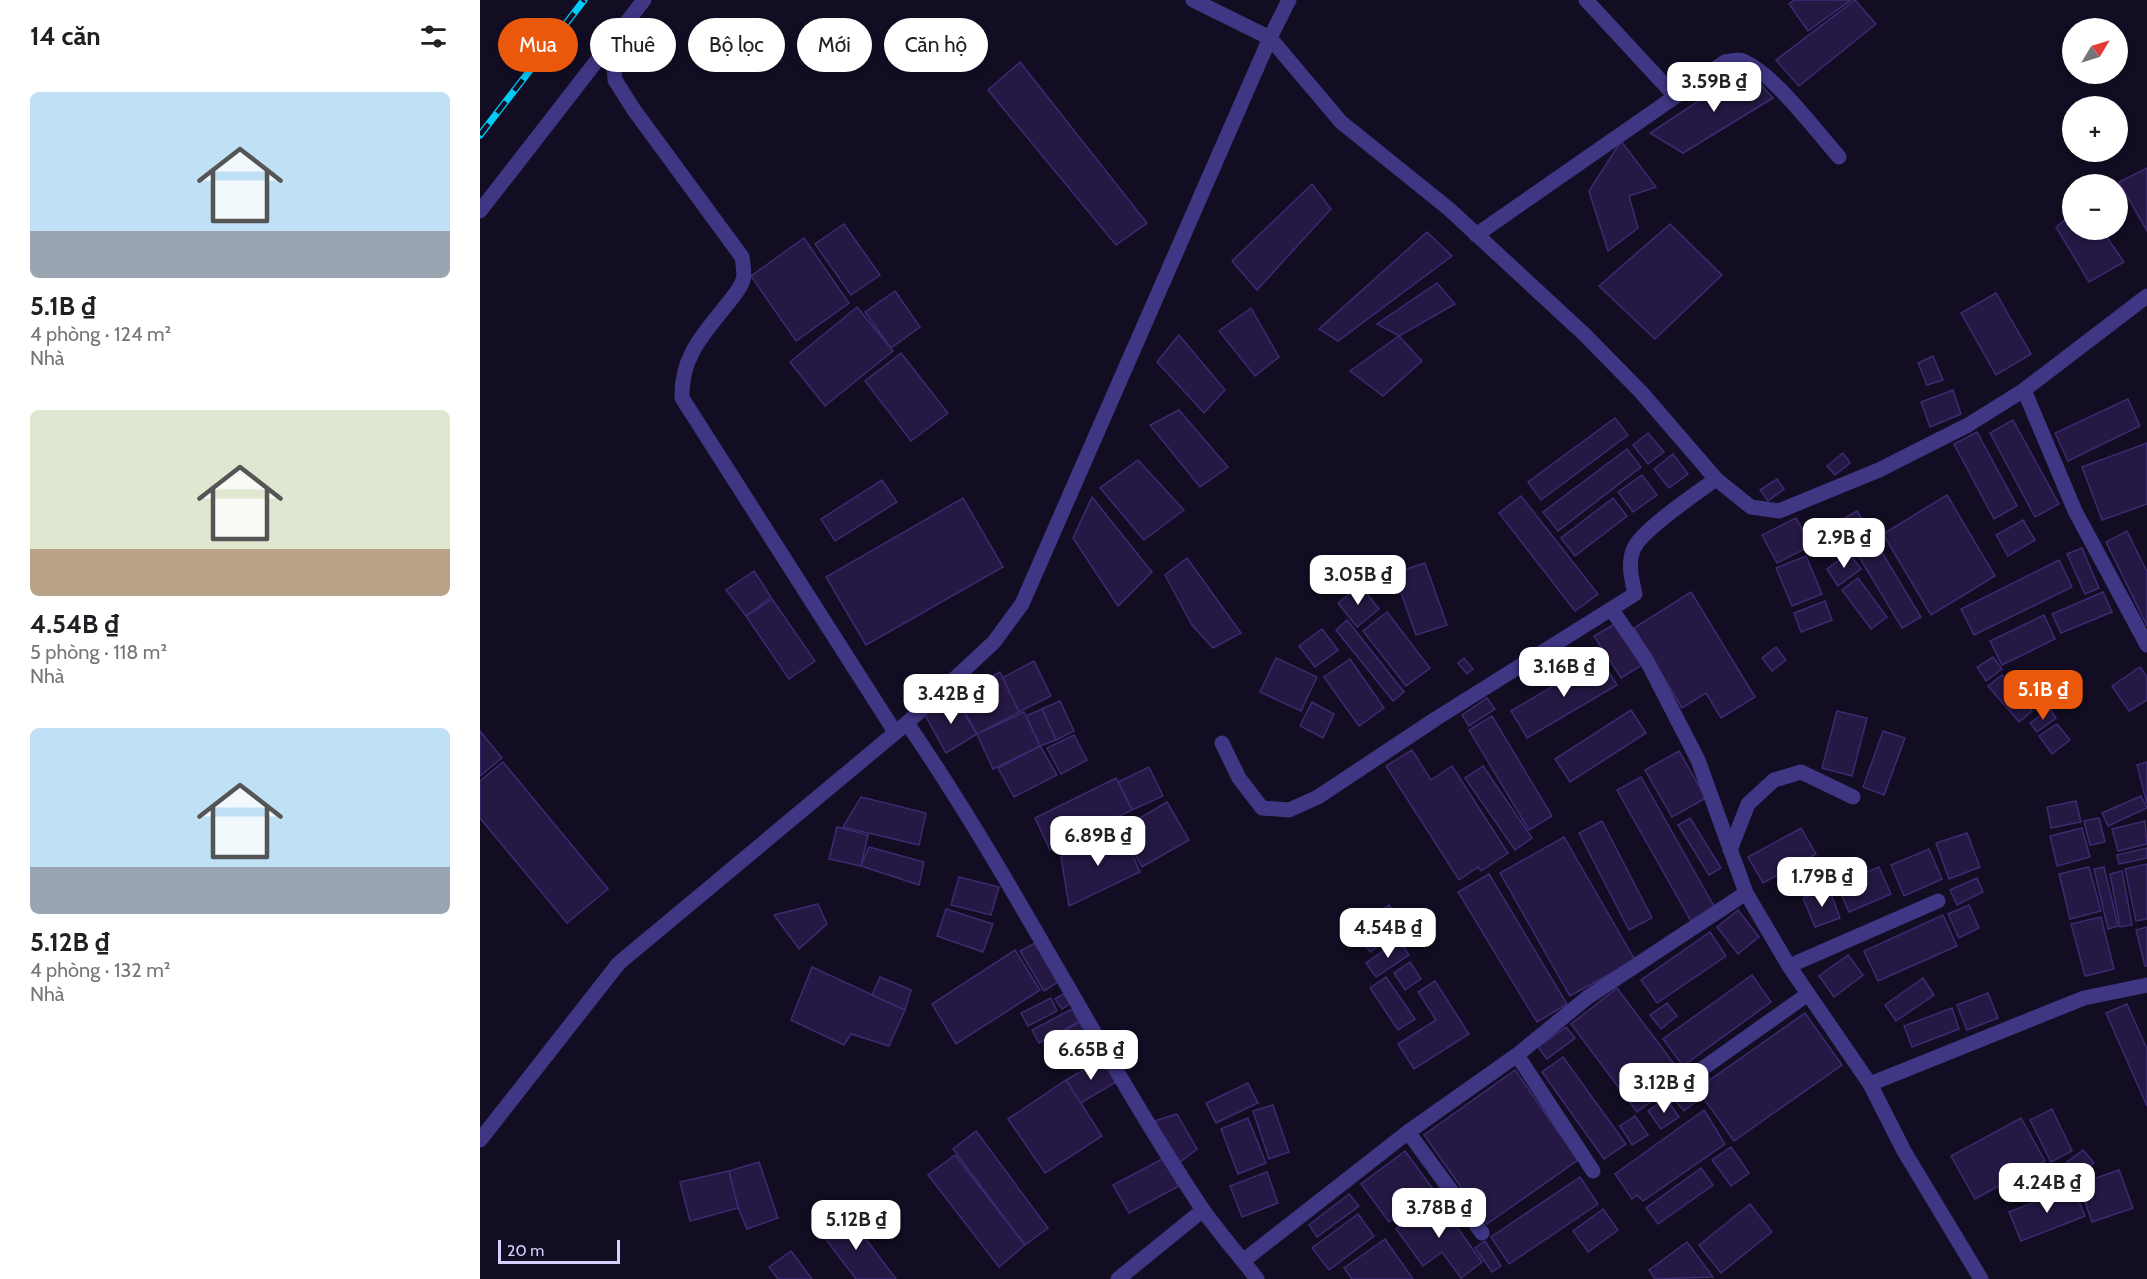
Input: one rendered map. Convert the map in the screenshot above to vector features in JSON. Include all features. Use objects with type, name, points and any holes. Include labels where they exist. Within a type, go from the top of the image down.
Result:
[{"type":"street","points":[[630,18],[644,0]]},
{"type":"street","points":[[1193,0],[1270,38],[1341,122],[1449,209],[1584,334],[1641,392],[1716,478],[1751,507],[1779,511],[1879,470],[1968,424],[2024,390],[2147,296]]},
{"type":"street","points":[[480,1140],[619,963],[902,728],[994,642],[1022,604],[1270,38],[1289,0]]},
{"type":"street","points":[[1586,0],[1674,95]]},
{"type":"street","points":[[1476,235],[1674,95],[1725,62],[1740,59],[1755,67],[1775,85],[1839,157]]},
{"type":"street","points":[[480,211],[590,69]]},
{"type":"street","points":[[614,72],[615,80],[633,110],[742,257],[744,279],[734,296],[699,339],[688,360],[681,376],[682,398],[902,728],[957,799],[1156,1137],[1203,1210],[1257,1279]]},
{"type":"street","points":[[2024,390],[2075,511],[2147,645]]},
{"type":"street","points":[[1222,743],[1239,778],[1262,808],[1289,810],[1318,797],[1477,692],[1635,594],[1630,569],[1634,548],[1648,532],[1716,478]]},
{"type":"street","points":[[1612,610],[1647,661],[1698,760],[1746,893],[1789,966],[1870,1084],[1905,1151],[1981,1279]]},
{"type":"street","points":[[1730,850],[1748,804],[1774,780],[1801,772],[1853,797]]},
{"type":"street","points":[[1243,1261],[1408,1132],[1516,1055],[1588,997],[1746,893]]},
{"type":"street","points":[[1789,966],[1938,901]]},
{"type":"street","points":[[1870,1084],[2084,998],[2147,985]]},
{"type":"street","points":[[1695,1074],[1808,994]]},
{"type":"street","points":[[1516,1055],[1593,1171]]},
{"type":"street","points":[[1408,1132],[1482,1233]]},
{"type":"street","points":[[1118,1279],[1203,1210]]},
{"type":"building","points":[[1794,0],[1851,0],[1808,31],[1789,4]]},
{"type":"building","points":[[1855,0],[1876,24],[1799,86],[1776,60]]},
{"type":"building","points":[[1020,62],[1147,223],[1116,245],[988,90]]},
{"type":"building","points":[[1747,69],[1773,98],[1683,153],[1650,133]]},
{"type":"building","points":[[1621,141],[1656,187],[1629,196],[1638,228],[1608,251],[1589,191]]},
{"type":"building","points":[[2147,168],[2147,231],[2128,198],[2128,178]]},
{"type":"building","points":[[1312,184],[1331,209],[1257,290],[1232,261]]},
{"type":"building","points":[[2062,222],[2062,237],[2056,227]]},
{"type":"building","points":[[844,224],[880,275],[851,295],[815,244]]},
{"type":"building","points":[[1670,224],[1722,275],[1655,339],[1599,286]]},
{"type":"building","points":[[1427,232],[1452,256],[1338,341],[1319,329]]},
{"type":"building","points":[[804,238],[849,303],[796,341],[751,276]]},
{"type":"building","points":[[2064,240],[2109,240],[2124,262],[2089,282]]},
{"type":"building","points":[[1437,283],[1455,304],[1399,336],[1377,324]]},
{"type":"building","points":[[895,291],[920,327],[891,348],[865,312]]},
{"type":"building","points":[[1996,293],[2031,354],[1996,375],[1961,313]]},
{"type":"building","points":[[857,307],[893,351],[825,406],[790,362]]},
{"type":"building","points":[[1251,308],[1279,357],[1255,376],[1219,331]]},
{"type":"building","points":[[1179,335],[1225,390],[1204,413],[1157,362]]},
{"type":"building","points":[[1399,336],[1422,361],[1383,396],[1350,371]]},
{"type":"building","points":[[901,353],[948,413],[911,441],[865,381]]},
{"type":"building","points":[[1933,356],[1943,380],[1927,385],[1918,363]]},
{"type":"building","points":[[1953,390],[1961,414],[1930,427],[1921,402]]},
{"type":"building","points":[[2128,399],[2140,426],[2068,461],[2055,433]]},
{"type":"building","points":[[1179,410],[1228,467],[1200,487],[1150,425]]},
{"type":"building","points":[[1615,418],[1628,435],[1541,500],[1528,482]]},
{"type":"building","points":[[2013,420],[2059,504],[2035,517],[1990,433]]},
{"type":"building","points":[[1977,432],[2017,506],[1994,519],[1954,444]]},
{"type":"building","points":[[1648,433],[1664,452],[1648,464],[1633,445]]},
{"type":"building","points":[[2147,443],[2147,504],[2102,520],[2082,467]]},
{"type":"building","points":[[1627,449],[1641,467],[1558,531],[1543,512]]},
{"type":"building","points":[[1843,453],[1850,463],[1835,475],[1827,466]]},
{"type":"building","points":[[1673,454],[1688,474],[1669,488],[1654,469]]},
{"type":"building","points":[[1138,460],[1184,510],[1144,540],[1100,488]]},
{"type":"building","points":[[1642,475],[1657,495],[1633,512],[1618,492]]},
{"type":"building","points":[[1777,479],[1784,489],[1768,501],[1760,490]]},
{"type":"building","points":[[882,480],[897,502],[835,541],[821,519]]},
{"type":"building","points":[[1947,495],[1995,576],[1931,615],[1883,534]]},
{"type":"building","points":[[1521,496],[1598,594],[1575,611],[1499,513]]},
{"type":"building","points":[[1092,497],[1152,572],[1118,606],[1073,538]]},
{"type":"building","points":[[963,498],[1003,567],[866,645],[826,577]]},
{"type":"building","points":[[1613,498],[1627,516],[1575,556],[1561,538]]},
{"type":"building","points":[[1857,511],[1921,617],[1902,628],[1838,522]]},
{"type":"building","points":[[1796,518],[1811,546],[1777,563],[1762,535]]},
{"type":"building","points":[[2023,520],[2035,540],[2008,556],[1996,535]]},
{"type":"building","points":[[2127,531],[2147,572],[2147,626],[2106,542]]},
{"type":"building","points":[[2082,548],[2099,588],[2085,594],[2067,554]]},
{"type":"building","points":[[1849,553],[1861,569],[1838,586],[1827,569]]},
{"type":"building","points":[[1806,556],[1822,594],[1792,606],[1776,568]]},
{"type":"building","points":[[1187,558],[1241,633],[1213,648],[1192,625],[1165,575]]},
{"type":"building","points":[[2059,560],[2072,587],[1974,635],[1961,609]]},
{"type":"building","points":[[1425,563],[1447,625],[1416,635],[1394,573]]},
{"type":"building","points":[[754,571],[771,597],[746,616],[726,590]]},
{"type":"building","points":[[1858,578],[1887,617],[1871,629],[1842,590]]},
{"type":"building","points":[[1360,585],[1379,609],[1357,627],[1338,603]]},
{"type":"building","points":[[1691,592],[1755,697],[1721,718],[1706,693],[1682,708],[1634,628]]},
{"type":"building","points":[[2103,592],[2112,612],[2061,633],[2052,614]]},
{"type":"building","points":[[772,599],[815,661],[789,679],[746,616]]},
{"type":"building","points":[[1825,601],[1832,620],[1801,632],[1794,613]]},
{"type":"building","points":[[1387,612],[1430,668],[1406,686],[1363,631]]},
{"type":"building","points":[[2044,615],[2055,639],[2002,665],[1990,641]]},
{"type":"building","points":[[1347,620],[1404,692],[1393,701],[1336,630]]},
{"type":"building","points":[[1616,623],[1642,665],[1621,678],[1594,636]]},
{"type":"building","points":[[1322,629],[1338,650],[1315,667],[1299,646]]},
{"type":"building","points":[[1776,647],[1786,660],[1772,671],[1762,658]]},
{"type":"building","points":[[1993,657],[2002,669],[1986,681],[1977,667]]},
{"type":"building","points":[[1276,658],[1317,677],[1301,711],[1260,692]]},
{"type":"building","points":[[1464,658],[1473,669],[1467,674],[1458,663]]},
{"type":"building","points":[[1600,658],[1617,685],[1527,738],[1511,711]]},
{"type":"building","points":[[1350,659],[1384,708],[1359,726],[1324,677]]},
{"type":"building","points":[[1034,661],[1051,696],[1019,712],[1002,678]]},
{"type":"building","points":[[2140,667],[2147,677],[2147,700],[2129,711],[2112,686]]},
{"type":"building","points":[[1000,672],[1019,712],[977,734],[956,695]]},
{"type":"building","points":[[2002,675],[2032,711],[2019,722],[1988,686]]},
{"type":"building","points":[[954,698],[977,734],[946,753],[925,715]]},
{"type":"building","points":[[1487,698],[1495,709],[1469,726],[1462,715]]},
{"type":"building","points":[[1060,701],[1074,731],[1056,740],[1042,709]]},
{"type":"building","points":[[1312,702],[1334,714],[1323,738],[1300,726]]},
{"type":"building","points":[[1042,709],[1056,740],[1040,746],[1026,716]]},
{"type":"building","points":[[2050,709],[2056,718],[2037,732],[2030,723]]},
{"type":"building","points":[[1631,710],[1646,733],[1570,782],[1555,759]]},
{"type":"building","points":[[1837,711],[1867,718],[1852,776],[1822,768]]},
{"type":"building","points":[[1024,712],[1040,746],[993,769],[977,734]]},
{"type":"building","points":[[1492,716],[1552,816],[1529,830],[1469,730]]},
{"type":"building","points":[[2057,724],[2070,740],[2052,754],[2039,736]]},
{"type":"building","points":[[480,731],[502,758],[480,776]]},
{"type":"building","points":[[1883,731],[1905,738],[1884,795],[1863,787]]},
{"type":"building","points":[[1074,735],[1087,760],[1061,774],[1047,748]]},
{"type":"building","points":[[1040,746],[1057,775],[1014,797],[998,768]]},
{"type":"building","points":[[1412,750],[1431,780],[1452,766],[1508,853],[1481,871],[1478,867],[1459,880],[1386,766]]},
{"type":"building","points":[[1679,751],[1706,798],[1672,817],[1645,770]]},
{"type":"building","points":[[503,762],[608,889],[567,923],[480,818],[480,781]]},
{"type":"building","points":[[2147,762],[2147,804],[2137,765]]},
{"type":"building","points":[[1483,766],[1532,838],[1515,850],[1465,778]]},
{"type":"building","points":[[1149,767],[1163,796],[1132,810],[1118,782]]},
{"type":"building","points":[[1641,777],[1715,908],[1691,921],[1617,790]]},
{"type":"building","points":[[1116,778],[1132,810],[1050,850],[1035,818]]},
{"type":"building","points":[[2141,796],[2147,808],[2108,826],[2102,813]]},
{"type":"building","points":[[861,797],[926,813],[919,845],[843,827]]},
{"type":"building","points":[[2076,801],[2081,822],[2051,828],[2047,807]]},
{"type":"building","points":[[1167,802],[1189,840],[1142,867],[1121,829]]},
{"type":"building","points":[[1690,818],[1721,868],[1709,875],[1678,825]]},
{"type":"building","points":[[2099,818],[2105,842],[2090,845],[2084,821]]},
{"type":"building","points":[[1602,821],[1652,918],[1629,930],[1579,833]]},
{"type":"building","points":[[2145,821],[2147,844],[2118,851],[2112,829]]},
{"type":"building","points":[[837,827],[868,835],[861,866],[829,859]]},
{"type":"building","points":[[1801,828],[1816,854],[1763,883],[1748,857]]},
{"type":"building","points":[[2082,828],[2090,857],[2057,866],[2050,836]]},
{"type":"building","points":[[1121,829],[1140,872],[1069,906],[1061,857]]},
{"type":"building","points":[[1967,833],[1980,867],[1949,879],[1936,843]]},
{"type":"building","points":[[1564,837],[1635,960],[1570,996],[1500,873]]},
{"type":"building","points":[[869,847],[924,862],[919,885],[861,866]]},
{"type":"building","points":[[2147,848],[2147,858],[2119,864],[2117,855]]},
{"type":"building","points":[[1929,849],[1942,879],[1904,896],[1891,865]]},
{"type":"building","points":[[2147,864],[2147,919],[2136,921],[2125,869]]},
{"type":"building","points":[[1879,867],[1891,894],[1849,912],[1837,885]]},
{"type":"building","points":[[2089,867],[2101,911],[2070,919],[2059,874]]},
{"type":"building","points":[[2104,867],[2118,926],[2108,929],[2094,869]]},
{"type":"building","points":[[2122,871],[2132,925],[2120,927],[2110,874]]},
{"type":"building","points":[[1489,874],[1567,1004],[1537,1022],[1458,892]]},
{"type":"building","points":[[959,877],[999,887],[991,915],[951,905]]},
{"type":"building","points":[[1977,878],[1983,892],[1957,905],[1950,890]]},
{"type":"building","points":[[1829,888],[1840,918],[1815,927],[1803,898]]},
{"type":"building","points":[[818,904],[827,924],[799,949],[774,915]]},
{"type":"building","points":[[1389,905],[1405,927],[1370,952],[1354,930]]},
{"type":"building","points":[[1969,905],[1979,928],[1959,938],[1948,914]]},
{"type":"building","points":[[946,909],[993,924],[983,952],[937,936]]},
{"type":"building","points":[[1738,910],[1759,937],[1738,954],[1717,927]]},
{"type":"building","points":[[1943,915],[1957,946],[1878,981],[1864,951]]},
{"type":"building","points":[[2101,917],[2114,969],[2085,976],[2071,924]]},
{"type":"building","points":[[2147,927],[2147,966],[2145,966],[2136,930]]},
{"type":"building","points":[[1710,932],[1726,956],[1657,1003],[1641,980]]},
{"type":"building","points":[[1399,940],[1409,955],[1376,977],[1366,963]]},
{"type":"building","points":[[1035,943],[1058,982],[1044,991],[1020,951]]},
{"type":"building","points":[[1015,950],[1040,990],[956,1044],[932,1004]]},
{"type":"building","points":[[1848,955],[1863,975],[1834,997],[1819,976]]},
{"type":"building","points":[[1410,962],[1421,979],[1405,990],[1394,973]]},
{"type":"building","points":[[812,967],[905,1010],[889,1046],[851,1034],[844,1045],[791,1020]]},
{"type":"building","points":[[1752,975],[1771,1002],[1683,1066],[1663,1039]]},
{"type":"building","points":[[880,977],[911,990],[905,1010],[872,995]]},
{"type":"building","points":[[1386,977],[1415,1019],[1398,1030],[1370,988]]},
{"type":"building","points":[[1923,978],[1934,995],[1896,1021],[1885,1005]]},
{"type":"building","points":[[1435,981],[1469,1034],[1414,1069],[1398,1044],[1436,1020],[1418,992]]},
{"type":"building","points":[[1617,988],[1684,1077],[1637,1112],[1571,1024]]},
{"type":"building","points":[[1065,993],[1071,1003],[1062,1009],[1055,999]]},
{"type":"building","points":[[1988,993],[1998,1018],[1967,1030],[1957,1005]]},
{"type":"building","points":[[1051,998],[1057,1011],[1028,1026],[1021,1013]]},
{"type":"building","points":[[1667,1003],[1677,1016],[1661,1029],[1650,1015]]},
{"type":"building","points":[[2127,1004],[2147,1049],[2147,1106],[2106,1013]]},
{"type":"building","points":[[1952,1008],[1959,1029],[1912,1047],[1904,1026]]},
{"type":"building","points":[[1072,1009],[1079,1022],[1039,1043],[1032,1030]]},
{"type":"building","points":[[1805,1013],[1842,1065],[1734,1141],[1697,1089]]},
{"type":"building","points":[[1079,1022],[1088,1035],[1057,1055],[1048,1042]]},
{"type":"building","points":[[1566,1027],[1575,1038],[1547,1059],[1538,1047]]},
{"type":"building","points":[[1563,1057],[1626,1144],[1604,1159],[1542,1072]]},
{"type":"building","points":[[1102,1059],[1116,1082],[1079,1104],[1066,1080]]},
{"type":"building","points":[[1515,1070],[1578,1160],[1487,1224],[1424,1135]]},
{"type":"building","points":[[1066,1080],[1102,1136],[1045,1173],[1008,1119]]},
{"type":"building","points":[[1248,1083],[1258,1103],[1216,1123],[1206,1103]]},
{"type":"building","points":[[1685,1084],[1698,1100],[1684,1111],[1671,1096]]},
{"type":"building","points":[[1666,1098],[1679,1117],[1661,1129],[1648,1111]]},
{"type":"building","points":[[1273,1105],[1289,1152],[1269,1159],[1253,1111]]},
{"type":"building","points":[[2052,1109],[2072,1151],[2051,1162],[2030,1120]]},
{"type":"building","points":[[1704,1110],[1725,1144],[1643,1201],[1637,1195],[1632,1199],[1615,1174]]},
{"type":"building","points":[[1177,1114],[1197,1149],[1176,1165],[1145,1124]]},
{"type":"building","points":[[1635,1116],[1648,1135],[1632,1145],[1620,1126]]},
{"type":"building","points":[[1248,1118],[1266,1163],[1238,1174],[1221,1129]]},
{"type":"building","points":[[2021,1118],[2045,1161],[1975,1199],[1951,1156]]},
{"type":"building","points":[[976,1131],[1048,1228],[1025,1245],[953,1149]]},
{"type":"building","points":[[1731,1147],[1749,1173],[1731,1186],[1712,1160]]},
{"type":"building","points":[[2083,1150],[2094,1163],[2077,1176],[2067,1162]]},
{"type":"building","points":[[1405,1151],[1433,1189],[1389,1222],[1361,1184]]},
{"type":"building","points":[[955,1155],[1025,1245],[999,1267],[928,1175]]},
{"type":"building","points":[[1164,1158],[1179,1186],[1129,1213],[1113,1185]]},
{"type":"building","points":[[759,1162],[778,1218],[747,1229],[738,1208],[729,1171]]},
{"type":"building","points":[[1701,1168],[1713,1185],[1658,1224],[1646,1208]]},
{"type":"building","points":[[2119,1170],[2133,1208],[2092,1222],[2079,1184]]},
{"type":"building","points":[[729,1171],[738,1208],[690,1221],[680,1182]]},
{"type":"building","points":[[1267,1172],[1278,1203],[1242,1217],[1230,1186]]},
{"type":"building","points":[[1580,1177],[1598,1204],[1509,1264],[1491,1237]]},
{"type":"building","points":[[2073,1187],[2085,1216],[2021,1241],[2009,1212]]},
{"type":"building","points":[[1349,1194],[1359,1206],[1317,1237],[1309,1225]]},
{"type":"building","points":[[1437,1199],[1482,1262],[1461,1278],[1442,1252],[1423,1266],[1396,1229]]},
{"type":"building","points":[[1750,1204],[1772,1232],[1721,1273],[1699,1245]]},
{"type":"building","points":[[1603,1209],[1618,1230],[1588,1252],[1573,1231]]},
{"type":"building","points":[[847,1214],[896,1279],[856,1279],[821,1233]]},
{"type":"building","points":[[1358,1214],[1374,1236],[1329,1270],[1312,1248]]},
{"type":"building","points":[[1385,1239],[1413,1279],[1352,1279],[1344,1268]]},
{"type":"building","points":[[1485,1241],[1501,1266],[1492,1272],[1475,1248]]},
{"type":"building","points":[[1687,1242],[1713,1277],[1655,1279],[1649,1270]]},
{"type":"building","points":[[791,1251],[812,1279],[778,1279],[769,1267]]},
{"type":"railway","points":[[480,135],[584,0]]}]
